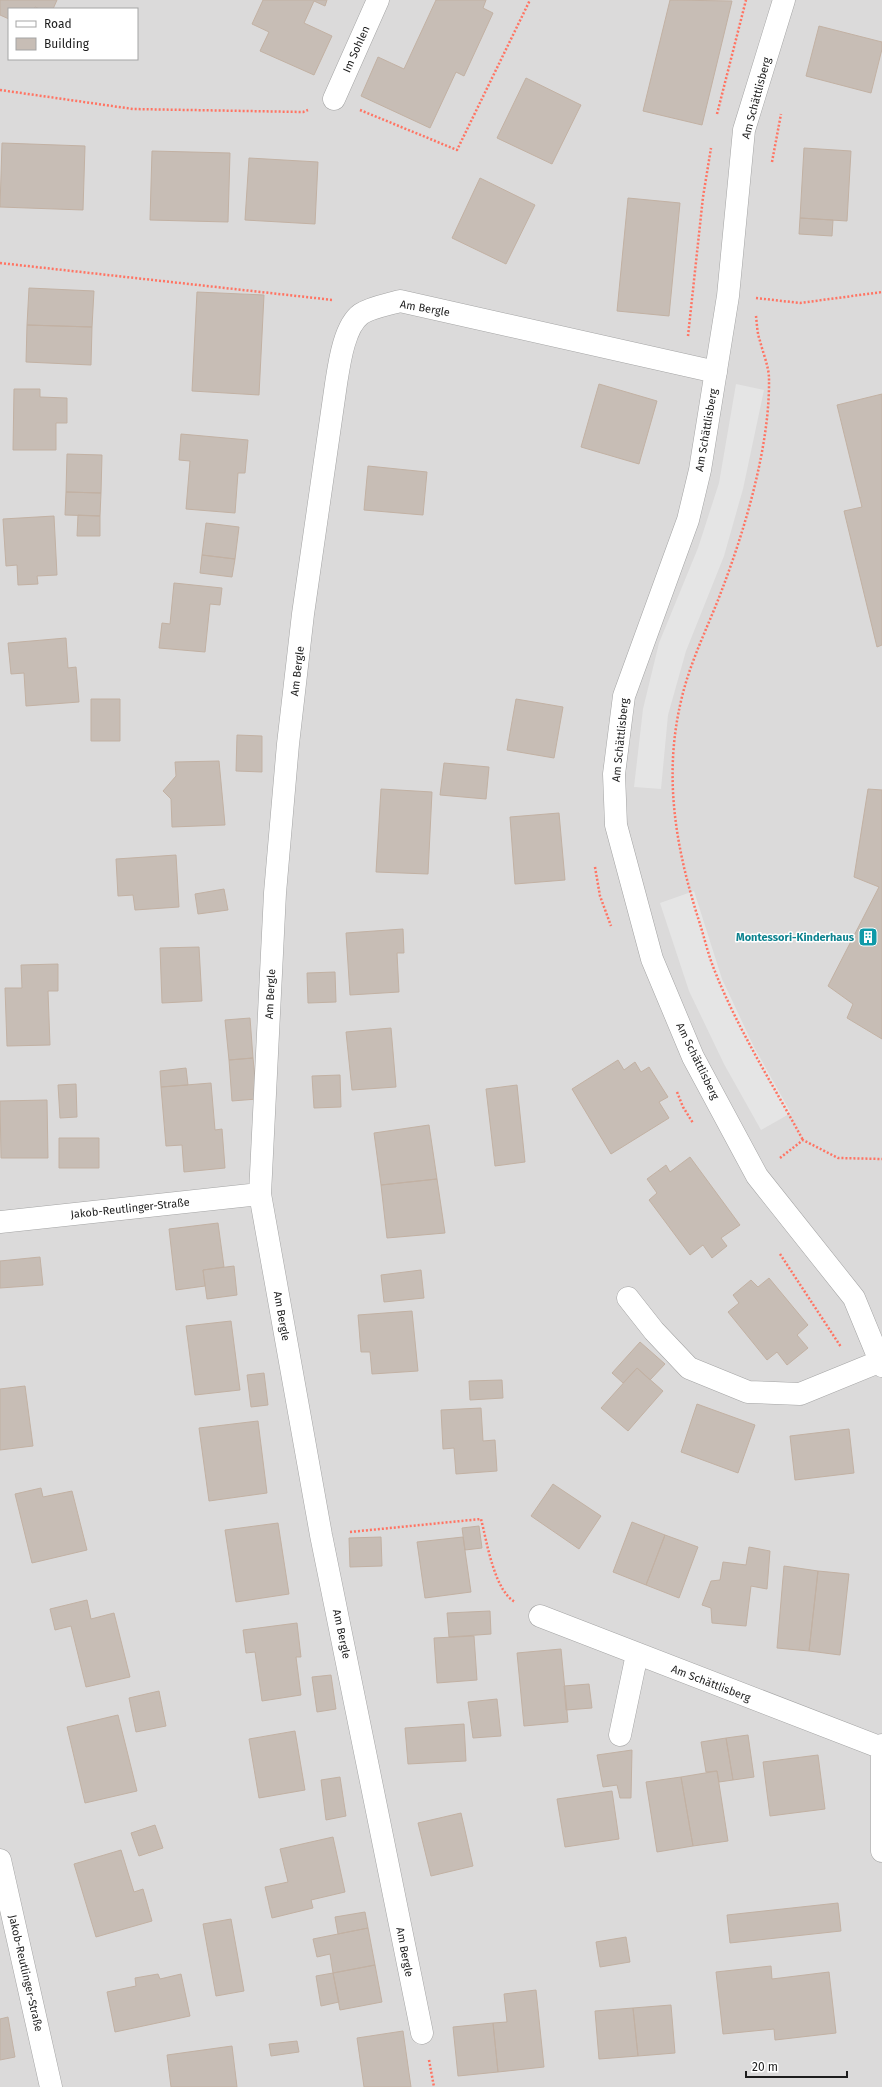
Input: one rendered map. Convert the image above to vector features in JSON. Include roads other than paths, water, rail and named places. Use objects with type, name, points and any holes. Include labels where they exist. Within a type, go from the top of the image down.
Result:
[{"type":"street","name":"Im Sohlen","points":[[334,99],[378,0]]},
{"type":"street","name":"Am Schättlisberg","points":[[628,1298],[654,1331],[689,1368],[748,1392],[800,1394],[856,1371],[881,1364],[854,1298],[757,1176],[693,1057],[652,959],[616,825],[614,774],[624,696],[688,520],[700,470],[728,296],[744,130],[784,0]]},
{"type":"street","name":"Am Bergle","points":[[422,2033],[321,1535],[260,1194],[276,893],[291,721],[304,614],[341,354],[349,332],[360,315],[374,308],[400,301],[716,372]]},
{"type":"street","name":"Jakob-Reutlinger-Straße","points":[[0,1222],[260,1194]]},
{"type":"street","name":"Am Schättlisberg","points":[[540,1616],[882,1748]]},
{"type":"street","points":[[620,1735],[637,1654]]},
{"type":"street","points":[[882,1745],[882,1851]]},
{"type":"street","name":"Jakob-Reutlinger-Straße","points":[[0,1860],[51,2087]]},
{"type":"place","name":"Montessori-Kinderhaus","points":[[868,937]]}]
